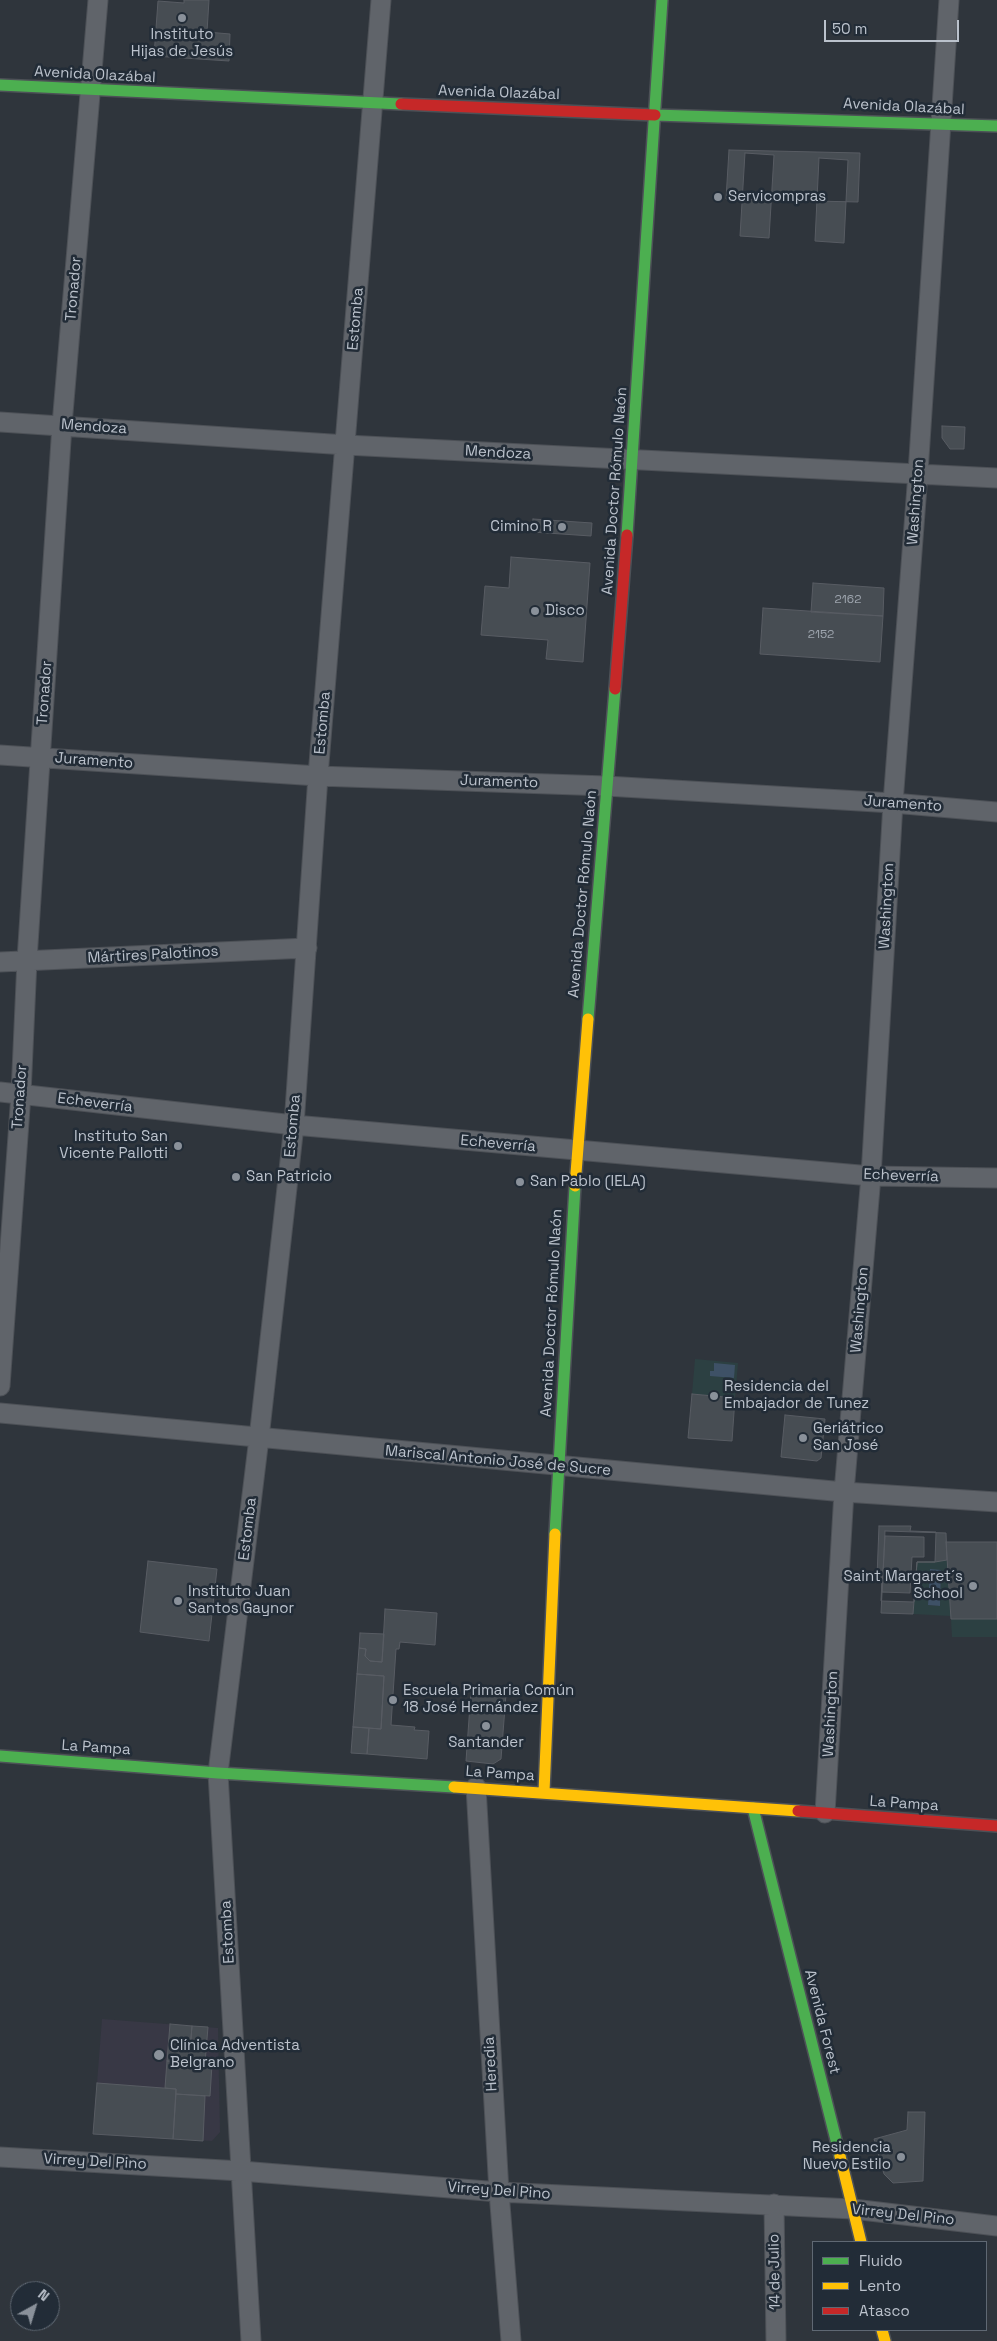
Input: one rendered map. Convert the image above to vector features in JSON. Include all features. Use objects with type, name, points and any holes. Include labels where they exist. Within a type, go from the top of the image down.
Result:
[{"type":"street","name":"Tronador","points":[[0,1386],[4,1260],[21,1094],[27,960],[62,425],[92,90],[98,0]]},
{"type":"street","name":"Estomba","points":[[251,2341],[218,1772],[259,1438],[294,1126],[318,776],[381,0]]},
{"type":"street","name":"Avenida Doctor Rómulo Naón","points":[[544,1792],[558,1467],[577,1151],[633,460],[662,0]]},
{"type":"street","name":"Washington","points":[[826,1813],[844,1492],[871,1176],[893,803],[918,473],[949,0]]},
{"type":"street","name":"Avenida Olazábal","points":[[0,85],[373,103],[997,126]]},
{"type":"street","name":"Mendoza","points":[[0,422],[346,444],[997,478]]},
{"type":"street","name":"Juramento","points":[[0,755],[318,776],[606,786],[893,803],[997,812]]},
{"type":"street","name":"Mártires Palotinos","points":[[0,962],[306,948]]},
{"type":"street","name":"Echeverría","points":[[0,1092],[294,1126],[577,1151],[871,1176],[997,1178]]},
{"type":"street","name":"Mariscal Antonio José de Sucre","points":[[0,1413],[558,1467],[844,1492],[997,1502]]},
{"type":"street","name":"La Pampa","points":[[0,1756],[218,1772],[476,1787],[997,1826]]},
{"type":"street","name":"Heredia","points":[[476,1787],[499,2192],[511,2341]]},
{"type":"street","name":"Avenida Forest","points":[[753,1808],[861,2241]]},
{"type":"street","name":"Virrey Del Pino","points":[[0,2157],[241,2171],[499,2192],[853,2209],[997,2226]]},
{"type":"street","name":"14 de Julio","points":[[774,2204],[776,2341]]},
{"type":"shaded area","name":"Clínica Adventista Belgrano","points":[[102,2019],[218,2028],[220,2132],[212,2141],[93,2134]]},
{"type":"green space","points":[[695,1359],[738,1363],[735,1398],[692,1394]]},
{"type":"green space","points":[[947,1560],[951,1616],[913,1614],[917,1562]],"holes":[[[930,1570],[941,1570],[940,1606],[928,1605]]]},
{"type":"green space","points":[[951,1619],[997,1619],[997,1637],[952,1637]]},
{"type":"water","points":[[714,1363],[735,1365],[734,1378],[710,1376],[710,1371],[714,1371]]},
{"type":"water","points":[[930,1569],[941,1570],[940,1606],[928,1605]]},
{"type":"building","name":"Instituto Hijas de Jesús","points":[[184,0],[209,0],[207,32],[230,34],[229,61],[154,56],[158,1],[184,3]]},
{"type":"building","points":[[729,150],[860,153],[858,202],[726,199]]},
{"type":"building","points":[[745,153],[774,155],[769,238],[740,236]]},
{"type":"building","points":[[819,158],[848,160],[844,243],[815,241]]},
{"type":"building","points":[[942,426],[965,427],[964,449],[950,449],[942,438]]},
{"type":"building","name":"Cimino R","points":[[533,519],[592,523],[591,536],[532,532]]},
{"type":"building","name":"Disco","points":[[511,557],[590,563],[583,662],[546,659],[548,640],[481,635],[485,586],[509,588]]},
{"type":"building","points":[[813,583],[884,588],[883,616],[811,612]]},
{"type":"building","points":[[763,608],[883,616],[880,662],[760,654]]},
{"type":"building","points":[[692,1394],[735,1398],[732,1441],[688,1438]]},
{"type":"building","name":"Geriátrico San José","points":[[785,1415],[825,1419],[821,1458],[817,1461],[781,1457]]},
{"type":"building","points":[[879,1526],[911,1526],[910,1531],[936,1532],[935,1562],[917,1562],[914,1602],[881,1601],[882,1577],[877,1577]]},
{"type":"building","points":[[885,1531],[946,1533],[947,1560],[917,1562],[913,1614],[881,1613]]},
{"type":"building","points":[[885,1536],[924,1537],[924,1557],[912,1557],[910,1593],[882,1592]]},
{"type":"building","name":"Saint Margaret´s School","points":[[946,1542],[997,1542],[997,1619],[951,1619]]},
{"type":"building","name":"Instituto Juan Santos Gaynor","points":[[148,1561],[217,1569],[209,1641],[140,1632]]},
{"type":"building","points":[[385,1609],[437,1613],[435,1645],[400,1642],[399,1649],[396,1649],[391,1725],[415,1727],[414,1730],[429,1731],[427,1759],[367,1754],[369,1728],[381,1729],[384,1676],[357,1674],[359,1648],[366,1649],[365,1656],[370,1661],[382,1662]]},
{"type":"building","points":[[360,1633],[384,1634],[382,1662],[370,1661],[365,1656],[366,1649],[359,1648]]},
{"type":"building","points":[[357,1674],[384,1676],[381,1729],[353,1727]]},
{"type":"building","name":"Santander","points":[[471,1691],[506,1694],[501,1759],[493,1764],[466,1761]]},
{"type":"building","points":[[353,1727],[369,1728],[367,1754],[351,1753]]},
{"type":"building","points":[[170,2024],[192,2026],[189,2062],[167,2061]]},
{"type":"building","points":[[192,2026],[208,2027],[205,2063],[189,2062]]},
{"type":"building","points":[[167,2061],[212,2064],[210,2096],[176,2094],[176,2089],[165,2088]]},
{"type":"building","points":[[97,2083],[176,2089],[173,2139],[93,2134]]},
{"type":"building","points":[[176,2094],[205,2096],[203,2141],[173,2139]]},
{"type":"building","name":"Residencia Nuevo Estilo","points":[[908,2112],[925,2112],[923,2181],[893,2183],[884,2174],[874,2139],[907,2130]]},
{"type":"traffic: fast","points":[[627,535],[662,0]]},
{"type":"traffic: fast","points":[[0,85],[401,104]]},
{"type":"traffic: fast","points":[[655,115],[997,126]]},
{"type":"traffic: fast","points":[[588,1019],[615,689]]},
{"type":"traffic: fast","points":[[555,1534],[575,1186]]},
{"type":"traffic: fast","points":[[0,1756],[218,1773],[454,1787]]},
{"type":"traffic: fast","points":[[753,1808],[840,2156]]},
{"type":"traffic: slow","points":[[575,1186],[588,1019]]},
{"type":"traffic: slow","points":[[544,1792],[555,1534]]},
{"type":"traffic: slow","points":[[454,1787],[798,1811]]},
{"type":"traffic: slow","points":[[840,2156],[861,2241]]},
{"type":"traffic: slow","points":[[882,2331],[885,2341]]},
{"type":"traffic: jam","points":[[401,104],[655,115]]},
{"type":"traffic: jam","points":[[615,689],[627,535]]},
{"type":"traffic: jam","points":[[798,1811],[997,1826]]},
{"type":"place","name":"Instituto Hijas de Jesús","points":[[182,18]]},
{"type":"place","name":"Servicompras","points":[[718,197]]},
{"type":"place","name":"Cimino R","points":[[562,527]]},
{"type":"place","name":"Disco","points":[[535,611]]},
{"type":"place","name":"Instituto San Vicente Pallotti","points":[[178,1146]]},
{"type":"place","name":"San Patricio","points":[[236,1177]]},
{"type":"place","name":"San Pablo (IELA)","points":[[520,1182]]},
{"type":"place","name":"Residencia del Embajador de Tunez","points":[[714,1396]]},
{"type":"place","name":"Geriátrico San José","points":[[803,1438]]},
{"type":"place","name":"Saint Margaret´s School","points":[[973,1586]]},
{"type":"place","name":"Instituto Juan Santos Gaynor","points":[[178,1601]]},
{"type":"place","name":"Escuela Primaria Común 18 José Hernández","points":[[393,1700]]},
{"type":"place","name":"Santander","points":[[486,1726]]},
{"type":"place","name":"Clínica Adventista Belgrano","points":[[159,2055]]},
{"type":"place","name":"Residencia Nuevo Estilo","points":[[901,2157]]}]
